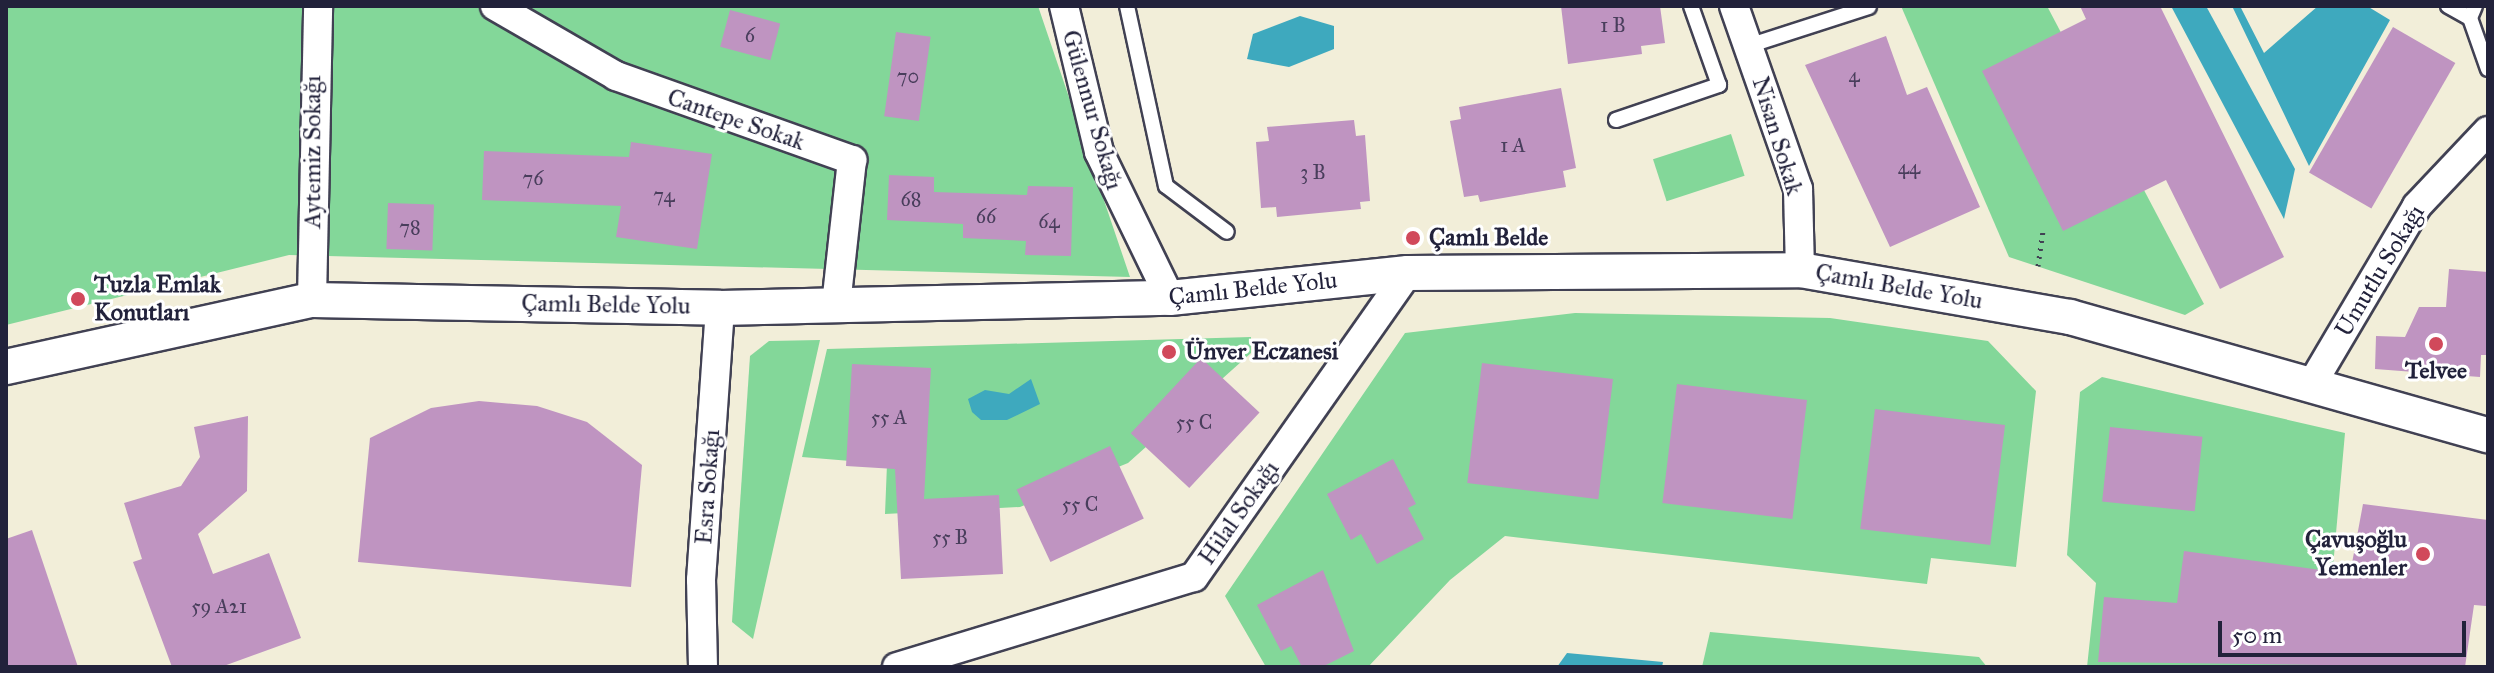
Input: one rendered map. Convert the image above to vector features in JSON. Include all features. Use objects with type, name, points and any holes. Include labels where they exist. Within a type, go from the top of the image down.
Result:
[{"type":"street","name":"Aytemiz Sokağı","points":[[312,300],[318,6]]},
{"type":"street","name":"Cantepe Sokak","points":[[495,6],[616,76],[852,160],[836,305]]},
{"type":"street","name":"Gülennur Sokağı","points":[[1064,6],[1099,152],[1170,298]]},
{"type":"street","name":"Nisan Sokak","points":[[1734,6],[1798,189],[1800,270]]},
{"type":"street","name":"Umutlu Sokağı","points":[[2313,382],[2417,206],[2488,131]]},
{"type":"street","name":"Çamlı Belde Yolu","points":[[6,367],[312,300],[720,308],[1170,298],[1408,273],[1800,270],[2070,317],[2313,382],[2488,435]]},
{"type":"street","name":"Hilal Sokağı","points":[[897,667],[1194,577],[1408,273]]},
{"type":"street","name":"Esra Sokağı","points":[[703,667],[701,580],[720,308]]},
{"type":"lane","points":[[1127,6],[1166,186],[1227,232]]},
{"type":"lane","points":[[1616,120],[1719,85],[1691,6]]},
{"type":"lane","points":[[2448,6],[2473,12],[2488,69]]},
{"type":"lane","points":[[1748,46],[1869,7]]},
{"type":"path","points":[[2038,266],[2043,231]]},
{"type":"green space","points":[[6,6],[1038,6],[1130,277],[289,255],[6,325]]},
{"type":"green space","points":[[1901,6],[2047,6],[2204,304],[2185,315],[2009,257]]},
{"type":"green space","points":[[1731,134],[1745,176],[1667,201],[1653,159]]},
{"type":"green space","points":[[1575,313],[1830,318],[1988,341],[2036,391],[2016,567],[1931,558],[1927,584],[1505,536],[1450,580],[1368,667],[1266,667],[1225,596],[1405,333]]},
{"type":"green space","points":[[1251,337],[1251,353],[1128,463],[1020,507],[885,514],[887,464],[802,457],[827,349]]},
{"type":"green space","points":[[820,340],[753,639],[732,622],[750,356],[769,341]]},
{"type":"green space","points":[[2102,377],[2345,433],[2324,667],[2087,667],[2096,583],[2067,555],[2080,392]]},
{"type":"green space","points":[[1710,632],[1979,657],[1987,667],[1702,667]]},
{"type":"water","points":[[2171,6],[2206,6],[2295,169],[2284,219]]},
{"type":"water","points":[[2232,6],[2240,6],[2264,53],[2318,6],[2367,6],[2390,20],[2309,166]]},
{"type":"water","points":[[1300,16],[1334,26],[1334,49],[1289,67],[1247,59],[1253,34]]},
{"type":"water","points":[[1031,379],[1040,404],[1007,420],[981,420],[972,412],[968,399],[985,390],[1009,394]]},
{"type":"water","points":[[1567,653],[1663,662],[1662,667],[1557,667]]},
{"type":"building","points":[[1561,6],[1660,6],[1665,43],[1641,46],[1642,54],[1568,64]]},
{"type":"building","points":[[2080,6],[2160,6],[2284,257],[2220,289],[2166,180],[2063,231],[1982,71],[2086,19]]},
{"type":"building","points":[[730,10],[780,23],[770,60],[720,47]]},
{"type":"building","points":[[2393,27],[2455,63],[2371,208],[2309,172]]},
{"type":"building","points":[[896,32],[931,37],[919,121],[884,116]]},
{"type":"building","points":[[1886,36],[1907,95],[1927,87],[1980,207],[1890,247],[1805,65]]},
{"type":"building","points":[[1561,88],[1576,168],[1563,171],[1566,187],[1480,202],[1478,195],[1464,197],[1450,121],[1461,119],[1459,107]]},
{"type":"building","points":[[1354,120],[1356,136],[1365,135],[1370,201],[1360,202],[1361,209],[1277,217],[1276,207],[1261,208],[1256,142],[1269,141],[1267,127]]},
{"type":"building","points":[[631,142],[712,154],[697,249],[616,237],[621,206],[482,200],[484,151],[629,157]]},
{"type":"building","points":[[889,175],[934,177],[934,192],[1027,195],[1028,186],[1073,187],[1071,256],[1025,255],[1026,241],[963,238],[963,224],[887,220]]},
{"type":"building","points":[[388,203],[434,205],[432,251],[386,249]]},
{"type":"building","points":[[2449,269],[2488,272],[2488,355],[2481,355],[2480,377],[2375,369],[2376,336],[2405,337],[2419,307],[2446,307]]},
{"type":"building","points":[[1201,358],[1260,413],[1189,488],[1131,433]]},
{"type":"building","points":[[1482,363],[1613,379],[1598,499],[1467,483]]},
{"type":"building","points":[[852,364],[931,368],[924,499],[999,495],[1003,574],[901,579],[895,469],[846,466]]},
{"type":"building","points":[[1677,384],[1807,400],[1792,519],[1662,503]]},
{"type":"building","points":[[479,401],[537,406],[587,422],[642,465],[631,587],[358,562],[370,438],[431,408]]},
{"type":"building","points":[[1875,409],[2005,425],[1990,545],[1860,529]]},
{"type":"building","points":[[248,416],[247,491],[198,534],[213,574],[269,553],[301,638],[221,667],[172,667],[133,562],[142,559],[124,503],[181,486],[200,457],[194,427]]},
{"type":"building","points":[[2110,427],[2202,437],[2195,511],[2102,502]]},
{"type":"building","points":[[1110,446],[1144,519],[1050,562],[1017,490]]},
{"type":"building","points":[[1393,459],[1416,504],[1408,508],[1424,539],[1377,564],[1361,534],[1351,540],[1327,494]]},
{"type":"building","points":[[2363,504],[2488,520],[2486,606],[2474,605],[2465,667],[2098,662],[2104,597],[2177,603],[2184,551],[2350,574]]},
{"type":"building","points":[[32,530],[78,667],[6,667],[6,539]]},
{"type":"building","points":[[1323,570],[1354,651],[1322,667],[1302,667],[1291,646],[1281,651],[1257,605]]},
{"type":"place","name":"Çamlı Belde","points":[[1413,238]]},
{"type":"place","name":"Tuzla Emlak Konutları","points":[[78,299]]},
{"type":"place","name":"Telvee","points":[[2436,344]]},
{"type":"place","name":"Ünver Eczanesi","points":[[1169,352]]},
{"type":"place","name":"Çavuşoğlu Yemenler","points":[[2423,554]]}]
